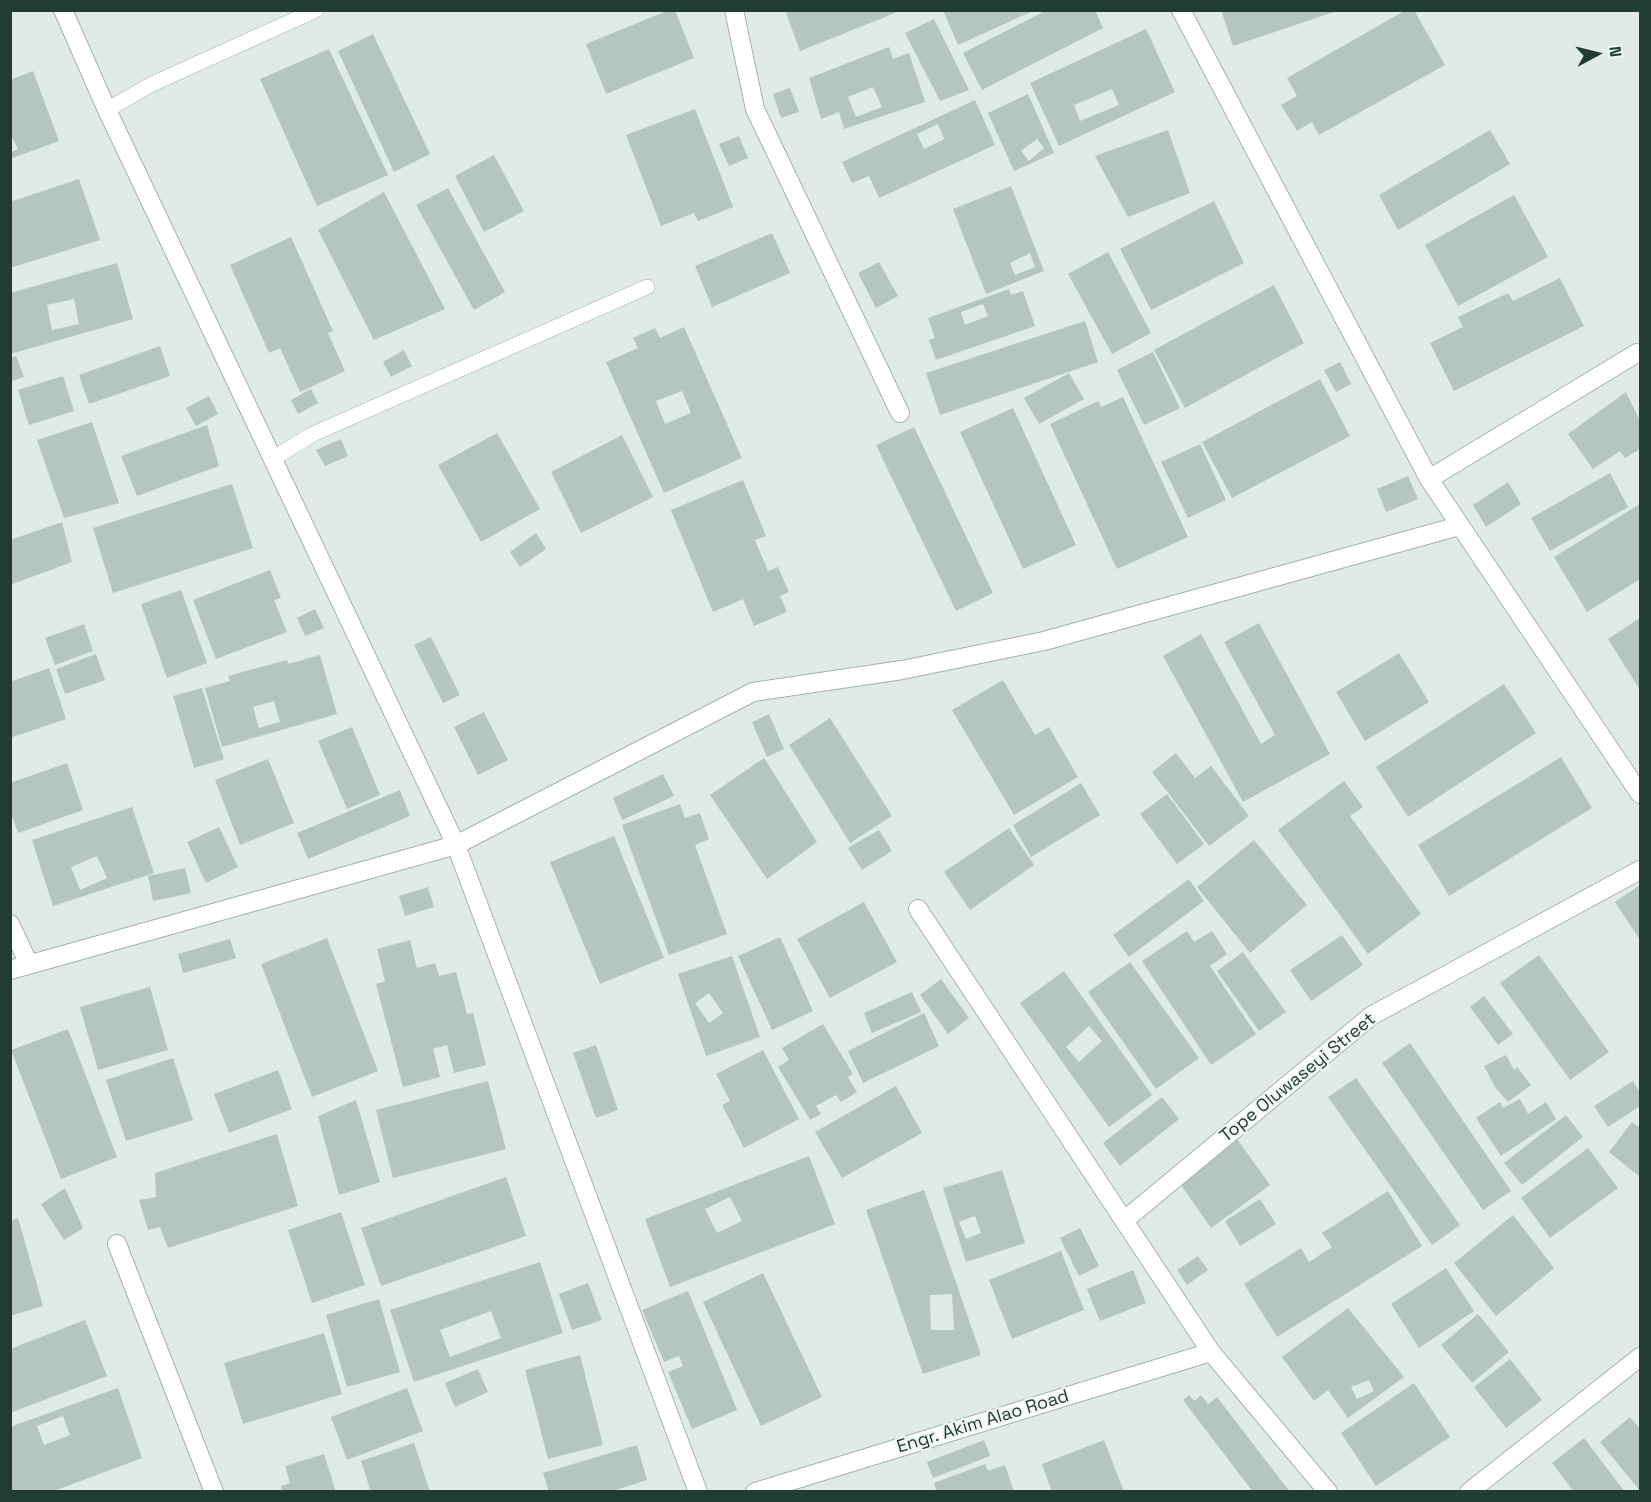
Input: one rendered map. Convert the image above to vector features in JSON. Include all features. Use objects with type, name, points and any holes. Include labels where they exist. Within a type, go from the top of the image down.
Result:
[{"type":"street","points":[[63,10],[107,110],[456,845],[699,1491]]},
{"type":"street","points":[[734,10],[756,109],[900,413]]},
{"type":"street","points":[[1181,10],[1429,479],[1641,794]]},
{"type":"street","points":[[1429,479],[1637,353]]},
{"type":"street","points":[[10,970],[456,845],[753,692],[902,670],[1044,641],[1459,526]]},
{"type":"street","name":"Tope Oluwaseyi Street","points":[[1126,1219],[1371,1016],[1641,870]]},
{"type":"street","points":[[918,909],[1126,1219],[1211,1352],[1328,1491]]},
{"type":"street","points":[[10,924],[28,964]]},
{"type":"street","points":[[117,1244],[214,1491]]},
{"type":"street","name":"Engr. Akim Alao Road","points":[[755,1491],[1211,1352]]},
{"type":"street","points":[[1469,1491],[1641,1357]]},
{"type":"lane","points":[[107,110],[150,86],[316,10]]},
{"type":"lane","points":[[273,459],[313,434],[647,287]]},
{"type":"building","points":[[669,10],[675,10],[694,58],[606,94],[586,44]]},
{"type":"building","points":[[785,10],[843,12],[900,11],[800,51]]},
{"type":"building","points":[[943,10],[1035,10],[958,45]]},
{"type":"building","points":[[1047,10],[1095,10],[1103,28],[982,90],[963,53]]},
{"type":"building","points":[[1221,10],[1337,10],[1337,11],[1233,46]]},
{"type":"building","points":[[1406,10],[1414,10],[1445,65],[1319,135],[1312,122],[1297,131],[1281,105],[1297,96],[1287,78]]},
{"type":"building","points":[[934,19],[969,90],[940,101],[905,33]]},
{"type":"building","points":[[1146,29],[1175,92],[1059,146],[1030,83]],"holes":[[[1112,89],[1119,105],[1080,121],[1074,105]]]},
{"type":"building","points":[[373,34],[430,154],[394,172],[338,51]]},
{"type":"building","points":[[889,47],[893,59],[909,53],[925,102],[844,129],[839,112],[821,119],[809,78]],"holes":[[[873,87],[882,107],[856,117],[848,97]]]},
{"type":"building","points":[[329,49],[388,175],[317,206],[260,79]]},
{"type":"building","points":[[33,71],[59,141],[10,159],[10,153],[18,149],[10,134],[10,80]]},
{"type":"building","points":[[790,88],[799,112],[781,118],[773,94]]},
{"type":"building","points":[[1028,94],[1054,153],[1014,171],[988,113]],"holes":[[[1037,139],[1044,148],[1029,161],[1021,151]]]},
{"type":"building","points":[[975,100],[995,145],[879,198],[869,176],[852,183],[842,162]],"holes":[[[938,124],[944,139],[924,149],[917,134]]]},
{"type":"building","points":[[695,109],[733,207],[698,221],[694,213],[661,226],[626,135]]},
{"type":"building","points":[[1168,130],[1190,193],[1128,217],[1095,156]]},
{"type":"building","points":[[1490,130],[1510,164],[1398,230],[1379,195]]},
{"type":"building","points":[[739,136],[748,158],[729,166],[719,144]]},
{"type":"building","points":[[494,155],[524,211],[484,232],[455,176]]},
{"type":"building","points":[[79,179],[100,240],[10,268],[10,202]]},
{"type":"building","points":[[1011,186],[1044,271],[986,294],[953,209]],"holes":[[[1030,253],[1035,267],[1015,275],[1010,263]]]},
{"type":"building","points":[[448,188],[505,292],[474,310],[416,205]]},
{"type":"building","points":[[384,192],[445,309],[374,340],[318,230]]},
{"type":"building","points":[[1514,195],[1548,257],[1458,306],[1425,245]]},
{"type":"building","points":[[1214,201],[1244,263],[1151,310],[1120,249]]},
{"type":"building","points":[[772,233],[790,273],[712,307],[695,266]]},
{"type":"building","points":[[291,237],[333,331],[328,333],[345,371],[300,392],[280,348],[269,353],[230,265]]},
{"type":"building","points":[[1108,252],[1151,333],[1112,354],[1068,274]]},
{"type":"building","points":[[879,262],[898,296],[876,308],[858,273]]},
{"type":"building","points":[[117,263],[133,319],[10,354],[10,293]],"holes":[[[74,299],[79,324],[52,330],[47,305]]]},
{"type":"building","points":[[1560,278],[1584,326],[1454,391],[1430,343],[1463,327],[1458,317],[1508,293],[1513,301]]},
{"type":"building","points":[[1274,285],[1304,343],[1185,408],[1154,350]]},
{"type":"building","points":[[1009,289],[1011,295],[1023,291],[1035,326],[936,360],[929,340],[935,338],[928,318]],"holes":[[[983,304],[988,316],[965,325],[961,312]]]},
{"type":"building","points":[[1085,321],[1098,362],[940,415],[926,373]]},
{"type":"building","points":[[684,327],[742,458],[664,493],[606,362],[638,348],[633,338],[655,328],[660,338]],"holes":[[[682,391],[691,413],[665,424],[656,401]]]},
{"type":"building","points":[[160,346],[170,376],[89,404],[79,375]]},
{"type":"building","points":[[404,350],[412,366],[391,377],[383,362]]},
{"type":"building","points":[[1153,352],[1180,408],[1144,425],[1117,370]]},
{"type":"building","points":[[16,356],[24,377],[10,382],[10,358]]},
{"type":"building","points":[[1340,362],[1351,384],[1336,392],[1324,370]]},
{"type":"building","points":[[1069,373],[1084,399],[1039,424],[1024,398]]},
{"type":"building","points":[[63,376],[74,411],[29,425],[18,390]]},
{"type":"building","points":[[1320,379],[1350,436],[1232,498],[1202,442]]},
{"type":"building","points":[[311,389],[318,403],[298,414],[291,400]]},
{"type":"building","points":[[1626,392],[1640,421],[1640,449],[1625,458],[1620,451],[1593,469],[1568,434]]},
{"type":"building","points":[[209,396],[218,414],[196,426],[186,408]]},
{"type":"building","points":[[1123,397],[1188,537],[1117,569],[1050,424],[1098,401],[1101,407]]},
{"type":"building","points":[[1013,408],[1076,545],[1023,569],[960,432]]},
{"type":"building","points":[[92,422],[119,503],[64,518],[37,440]]},
{"type":"building","points":[[207,425],[219,466],[137,496],[121,456]]},
{"type":"building","points":[[914,427],[993,593],[956,611],[876,445]]},
{"type":"building","points":[[497,433],[540,509],[481,542],[438,465]]},
{"type":"building","points":[[622,435],[653,497],[581,533],[551,472]]},
{"type":"building","points":[[341,439],[348,456],[325,466],[316,450]]},
{"type":"building","points":[[1200,444],[1226,500],[1188,518],[1161,462]]},
{"type":"building","points":[[1610,473],[1628,507],[1550,551],[1531,518]]},
{"type":"building","points":[[1408,476],[1418,499],[1386,512],[1377,489]]},
{"type":"building","points":[[743,480],[766,536],[755,540],[768,571],[778,567],[789,592],[780,596],[787,612],[754,626],[743,599],[713,612],[671,510]]},
{"type":"building","points":[[1508,482],[1521,504],[1486,527],[1473,505]]},
{"type":"building","points":[[232,484],[253,548],[113,593],[93,528]]},
{"type":"building","points":[[1640,504],[1640,579],[1587,612],[1554,557]]},
{"type":"building","points":[[62,522],[72,562],[10,585],[10,540]]},
{"type":"building","points":[[536,533],[546,549],[520,567],[510,552]]},
{"type":"building","points":[[270,570],[281,598],[274,600],[287,632],[216,659],[193,600]]},
{"type":"building","points":[[181,590],[207,663],[167,678],[141,604]]},
{"type":"building","points":[[315,609],[324,628],[305,636],[297,618]]},
{"type":"building","points":[[1640,618],[1640,690],[1608,639]]},
{"type":"building","points":[[1259,623],[1330,754],[1243,802],[1163,656],[1201,634],[1261,744],[1275,735],[1224,642]]},
{"type":"building","points":[[84,624],[93,651],[55,665],[45,638]]},
{"type":"building","points":[[431,637],[460,695],[443,703],[414,645]]},
{"type":"building","points":[[1399,653],[1429,702],[1365,741],[1336,692]]},
{"type":"building","points":[[96,654],[105,680],[65,694],[56,669]]},
{"type":"building","points":[[320,655],[337,714],[222,747],[205,688],[230,681],[228,676],[287,660],[288,664]],"holes":[[[274,701],[280,722],[259,728],[253,707]]]},
{"type":"building","points":[[49,668],[66,719],[10,738],[10,682]]},
{"type":"building","points":[[1003,680],[1035,735],[1049,727],[1078,777],[1014,815],[952,710]]},
{"type":"building","points":[[1504,684],[1536,733],[1408,817],[1376,767]]},
{"type":"building","points":[[202,688],[224,759],[194,768],[173,696]]},
{"type":"building","points":[[484,712],[508,760],[478,775],[454,727]]},
{"type":"building","points":[[769,714],[784,749],[767,757],[752,722]]},
{"type":"building","points":[[830,718],[892,816],[850,843],[789,745]]},
{"type":"building","points":[[352,727],[380,795],[347,809],[318,741]]},
{"type":"building","points":[[1176,753],[1195,778],[1211,766],[1249,816],[1209,846],[1152,772]]},
{"type":"building","points":[[1561,757],[1592,808],[1449,896],[1418,845]]},
{"type":"building","points":[[764,758],[817,842],[767,879],[710,795]]},
{"type":"building","points":[[268,759],[294,823],[240,845],[215,780]]},
{"type":"building","points":[[67,763],[83,810],[18,833],[10,810],[10,783]]},
{"type":"building","points":[[663,774],[674,796],[622,820],[613,798]]},
{"type":"building","points":[[1344,781],[1363,807],[1350,816],[1421,914],[1368,954],[1278,830]]},
{"type":"building","points":[[1081,783],[1100,815],[1031,857],[1013,825]]},
{"type":"building","points":[[400,790],[410,816],[308,859],[297,833]]},
{"type":"building","points":[[1167,794],[1204,844],[1177,864],[1140,814]]},
{"type":"building","points":[[680,804],[685,818],[700,813],[709,839],[695,845],[727,934],[669,955],[622,825]]},
{"type":"building","points":[[132,807],[154,873],[53,906],[32,840]],"holes":[[[97,856],[107,878],[80,890],[71,867]]]},
{"type":"building","points":[[219,827],[238,867],[206,883],[187,842]]},
{"type":"building","points":[[1009,828],[1034,865],[970,910],[944,872]]},
{"type":"building","points":[[879,830],[892,851],[862,870],[848,848]]},
{"type":"building","points":[[614,836],[664,958],[600,984],[550,862]]},
{"type":"building","points":[[1254,840],[1307,905],[1250,953],[1197,887]]},
{"type":"building","points":[[185,868],[191,893],[153,901],[148,876]]},
{"type":"building","points":[[1189,879],[1204,901],[1129,957],[1113,935]]},
{"type":"building","points":[[1640,885],[1640,940],[1615,902]]},
{"type":"building","points":[[428,887],[434,907],[405,916],[399,896]]},
{"type":"building","points":[[864,902],[897,962],[830,998],[797,939]]},
{"type":"building","points":[[1187,931],[1194,942],[1212,931],[1227,954],[1210,966],[1256,1034],[1211,1065],[1142,961]]},
{"type":"building","points":[[1342,935],[1363,965],[1311,1001],[1290,970]]},
{"type":"building","points":[[780,937],[813,1011],[772,1030],[738,956]]},
{"type":"building","points":[[327,938],[378,1071],[312,1097],[261,964]]},
{"type":"building","points":[[230,939],[236,958],[183,973],[178,954]]},
{"type":"building","points":[[410,940],[417,968],[435,963],[439,976],[456,972],[467,1014],[473,1013],[486,1065],[454,1073],[447,1045],[433,1049],[440,1077],[403,1087],[376,984],[385,981],[377,949]]},
{"type":"building","points":[[1243,952],[1286,1012],[1259,1031],[1217,971]]},
{"type":"building","points":[[1539,955],[1609,1052],[1570,1080],[1500,983]]},
{"type":"building","points":[[732,956],[760,1037],[706,1056],[678,974]],"holes":[[[709,993],[723,1013],[709,1023],[695,1003]]]},
{"type":"building","points":[[1130,962],[1199,1058],[1156,1089],[1088,992]]},
{"type":"building","points":[[1064,971],[1152,1095],[1109,1127],[1020,1003]],"holes":[[[1089,1026],[1102,1041],[1079,1062],[1066,1047]]]},
{"type":"building","points":[[941,979],[969,1018],[948,1034],[920,995]]},
{"type":"building","points":[[150,987],[168,1050],[98,1070],[80,1007]]},
{"type":"building","points":[[912,992],[921,1012],[872,1033],[864,1013]]},
{"type":"building","points":[[1484,996],[1513,1034],[1498,1045],[1470,1007]]},
{"type":"building","points":[[924,1013],[939,1046],[863,1083],[848,1051]]},
{"type":"building","points":[[823,1024],[853,1074],[848,1077],[857,1092],[841,1102],[836,1095],[816,1106],[821,1114],[810,1120],[778,1067],[789,1060],[782,1048]]},
{"type":"building","points":[[68,1029],[117,1157],[61,1179],[11,1050]]},
{"type":"building","points":[[1410,1043],[1511,1191],[1483,1210],[1382,1063]]},
{"type":"building","points":[[596,1045],[618,1110],[596,1118],[573,1053]]},
{"type":"building","points":[[763,1050],[799,1119],[744,1148],[722,1105],[730,1101],[716,1074]]},
{"type":"building","points":[[1506,1055],[1514,1070],[1517,1067],[1531,1085],[1508,1102],[1495,1087],[1484,1066]]},
{"type":"building","points":[[173,1058],[193,1120],[126,1141],[106,1080]]},
{"type":"building","points":[[278,1070],[292,1109],[229,1133],[214,1094]]},
{"type":"building","points":[[1356,1078],[1460,1225],[1432,1245],[1328,1097]]},
{"type":"building","points":[[488,1081],[506,1149],[393,1178],[376,1110]]},
{"type":"building","points":[[1633,1081],[1640,1093],[1640,1106],[1608,1127],[1594,1106]]},
{"type":"building","points":[[896,1086],[922,1133],[842,1178],[815,1132]]},
{"type":"building","points":[[1162,1097],[1179,1119],[1120,1166],[1103,1143]]},
{"type":"building","points":[[1520,1099],[1528,1114],[1546,1102],[1556,1119],[1501,1156],[1476,1118],[1500,1102],[1503,1108]]},
{"type":"building","points":[[356,1100],[380,1182],[339,1195],[318,1116]]},
{"type":"building","points":[[1566,1115],[1583,1137],[1522,1185],[1504,1163]]},
{"type":"building","points":[[1632,1122],[1640,1128],[1640,1177],[1609,1152]]},
{"type":"building","points":[[277,1134],[298,1206],[168,1248],[160,1227],[148,1230],[139,1200],[156,1197],[155,1173]]},
{"type":"building","points":[[1235,1136],[1270,1185],[1211,1228],[1176,1178]]},
{"type":"building","points":[[1588,1148],[1618,1188],[1550,1238],[1521,1198]]},
{"type":"building","points":[[809,1156],[835,1224],[670,1287],[645,1219]],"holes":[[[730,1197],[742,1221],[717,1233],[705,1209]]]},
{"type":"building","points":[[1002,1170],[1025,1243],[966,1262],[943,1188]],"holes":[[[975,1216],[981,1233],[966,1239],[959,1222]]]},
{"type":"building","points":[[506,1177],[526,1236],[381,1286],[361,1228]]},
{"type":"building","points":[[65,1188],[83,1228],[64,1240],[41,1204]]},
{"type":"building","points":[[924,1190],[981,1355],[923,1374],[866,1210]],"holes":[[[952,1294],[954,1330],[931,1330],[930,1295]]]},
{"type":"building","points":[[1388,1191],[1422,1246],[1277,1337],[1244,1284],[1301,1248],[1309,1262],[1332,1247],[1322,1233]]},
{"type":"building","points":[[1260,1199],[1276,1224],[1240,1246],[1225,1221]]},
{"type":"building","points":[[341,1212],[365,1285],[312,1303],[288,1230]]},
{"type":"building","points":[[1513,1215],[1554,1268],[1496,1316],[1454,1263]]},
{"type":"building","points":[[18,1218],[43,1306],[10,1316],[10,1221]]},
{"type":"building","points":[[1080,1228],[1099,1266],[1079,1276],[1060,1238]]},
{"type":"building","points":[[1061,1251],[1084,1310],[1012,1339],[989,1280]]},
{"type":"building","points":[[1198,1256],[1208,1270],[1187,1285],[1177,1270]]},
{"type":"building","points":[[540,1262],[563,1333],[414,1382],[390,1310]],"holes":[[[491,1311],[501,1338],[450,1357],[440,1330]]]},
{"type":"building","points":[[1446,1268],[1474,1311],[1419,1348],[1391,1304]]},
{"type":"building","points":[[1133,1270],[1146,1303],[1100,1321],[1087,1289]]},
{"type":"building","points":[[763,1273],[822,1397],[761,1426],[703,1302]]},
{"type":"building","points":[[588,1283],[602,1320],[572,1330],[559,1294]]},
{"type":"building","points":[[688,1291],[737,1410],[692,1429],[668,1372],[683,1366],[679,1356],[664,1362],[642,1310]]},
{"type":"building","points":[[379,1299],[400,1372],[347,1387],[326,1315]]},
{"type":"building","points":[[1348,1308],[1404,1377],[1348,1418],[1328,1390],[1314,1401],[1282,1357]],"holes":[[[1369,1380],[1374,1391],[1357,1399],[1351,1387]]]},
{"type":"building","points":[[1478,1314],[1509,1352],[1472,1383],[1441,1345]]},
{"type":"building","points":[[85,1320],[107,1376],[10,1413],[10,1349]]},
{"type":"building","points":[[324,1333],[342,1394],[243,1424],[224,1363]]},
{"type":"building","points":[[580,1355],[603,1445],[548,1459],[525,1370]]},
{"type":"building","points":[[1510,1359],[1542,1400],[1506,1428],[1474,1387]]},
{"type":"building","points":[[478,1369],[488,1392],[455,1407],[445,1383]]},
{"type":"building","points":[[1414,1383],[1450,1437],[1376,1486],[1341,1433]]},
{"type":"building","points":[[118,1388],[142,1458],[51,1492],[10,1492],[10,1427]],"holes":[[[63,1416],[70,1435],[44,1445],[37,1426]]]},
{"type":"building","points":[[407,1388],[423,1431],[347,1460],[331,1417]]},
{"type":"building","points":[[1189,1395],[1194,1401],[1201,1395],[1208,1404],[1217,1397],[1290,1492],[1253,1492],[1183,1400]]},
{"type":"building","points":[[1630,1417],[1640,1429],[1640,1491],[1600,1442]]},
{"type":"building","points":[[1584,1438],[1625,1492],[1574,1492],[1552,1463]]},
{"type":"building","points":[[984,1440],[990,1456],[933,1478],[927,1462]]},
{"type":"building","points":[[1104,1440],[1124,1492],[1052,1492],[1042,1464]]},
{"type":"building","points":[[414,1443],[430,1492],[371,1492],[361,1461]]},
{"type":"building","points":[[637,1445],[647,1480],[609,1492],[549,1492],[543,1473]]},
{"type":"building","points":[[324,1454],[336,1492],[283,1492],[281,1486],[290,1483],[285,1466]]},
{"type":"building","points":[[985,1464],[988,1471],[1005,1465],[1014,1492],[937,1492],[934,1483]]}]
